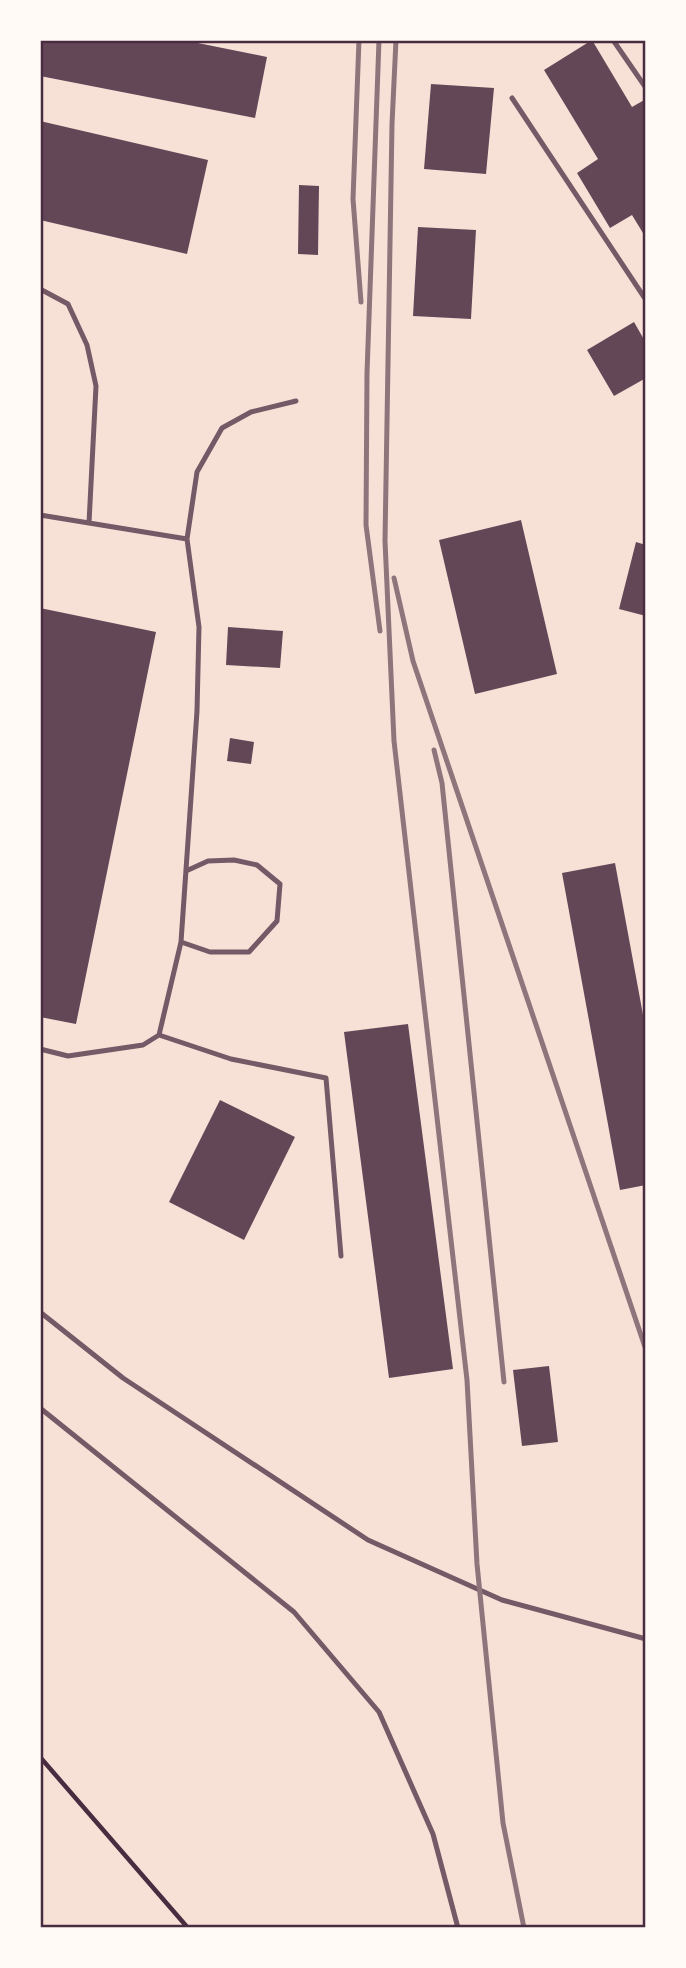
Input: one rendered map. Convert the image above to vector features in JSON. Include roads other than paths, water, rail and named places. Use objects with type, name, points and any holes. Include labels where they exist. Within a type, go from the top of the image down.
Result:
[{"type":"lane","points":[[614,40],[646,88]]},
{"type":"lane","points":[[512,97],[646,300]]},
{"type":"lane","points":[[40,289],[68,304],[87,345],[96,386],[89,523]]},
{"type":"lane","points":[[40,1049],[68,1056],[143,1045],[159,1035],[181,942],[187,871],[197,711],[199,627],[187,539],[197,472],[222,428],[251,412],[296,401]]},
{"type":"lane","points":[[40,514],[187,539]]},
{"type":"lane","points":[[181,942],[210,952],[249,952],[277,921],[280,884],[257,865],[234,860],[208,861],[187,871]]},
{"type":"lane","points":[[159,1035],[231,1059],[326,1078],[341,1256]]},
{"type":"lane","points":[[40,1312],[123,1378],[368,1540],[502,1600],[646,1639]]},
{"type":"lane","points":[[40,1408],[294,1612],[379,1712],[433,1834],[458,1928]]},
{"type":"railway","points":[[359,40],[353,199],[361,302]]},
{"type":"railway","points":[[379,40],[367,373],[366,525],[380,631]]},
{"type":"railway","points":[[396,40],[392,124],[385,541],[394,741],[467,1380],[477,1564],[503,1823],[524,1928]]},
{"type":"railway","points":[[394,578],[413,661],[646,1350]]},
{"type":"railway","points":[[434,750],[442,783],[504,1382]]}]
